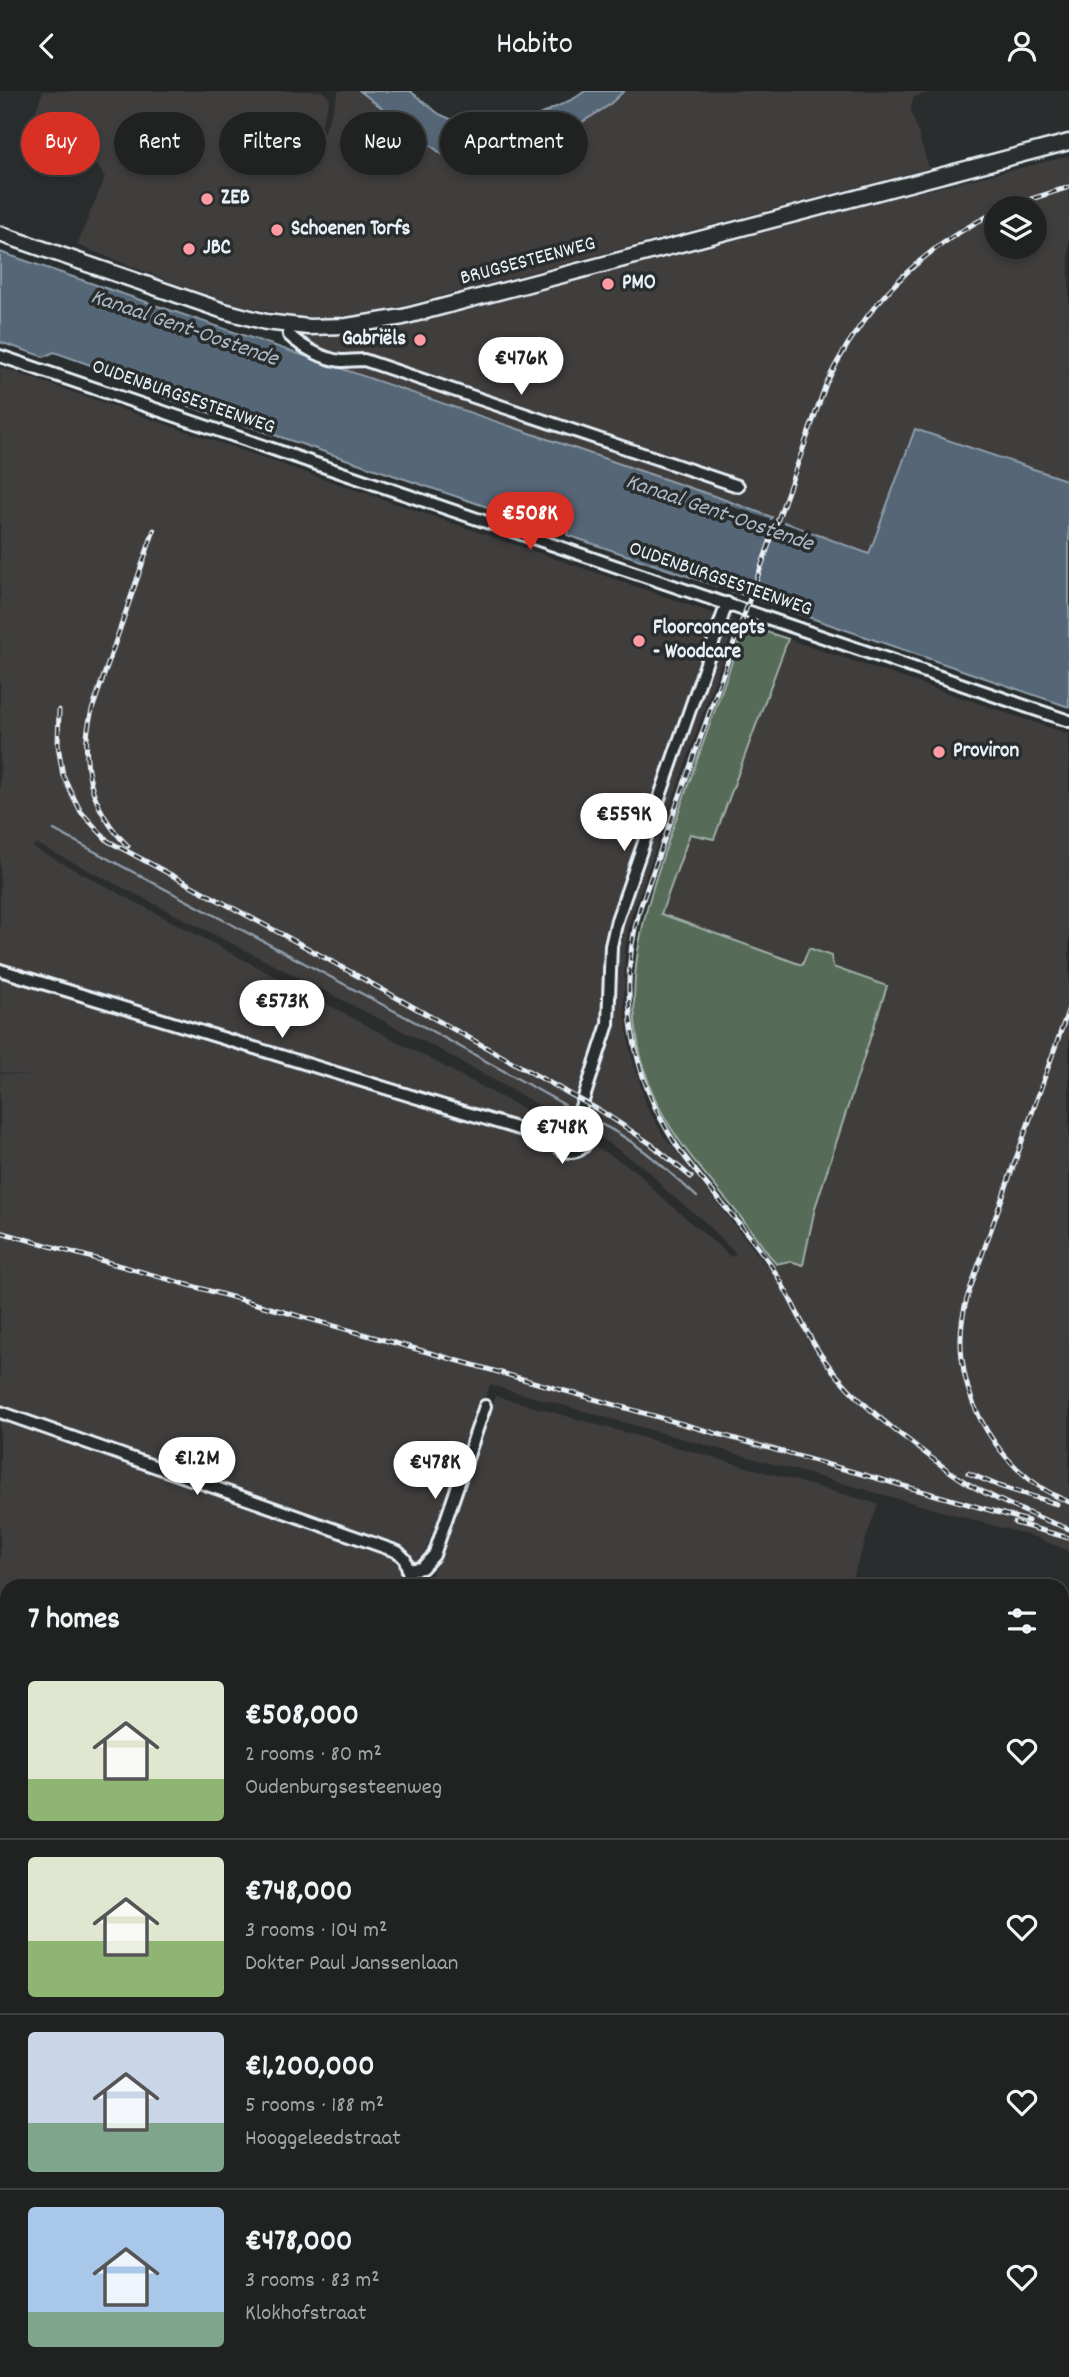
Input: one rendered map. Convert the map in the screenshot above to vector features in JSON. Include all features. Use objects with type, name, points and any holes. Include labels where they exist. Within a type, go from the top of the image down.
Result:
[{"type":"main road","name":"BRUGSESTEENWEG","points":[[0,234],[242,317],[288,325],[346,326],[403,317],[1069,142]]},
{"type":"street","points":[[288,325],[289,335],[297,342],[332,358],[344,361],[364,360],[737,486]]},
{"type":"street","name":"OUDENBURGSESTEENWEG","points":[[0,356],[1069,721]]},
{"type":"street","points":[[576,1119],[607,1024],[611,946],[617,920],[727,603]]},
{"type":"street","points":[[0,970],[555,1140]]},
{"type":"street","points":[[576,1119],[582,1122],[588,1132],[585,1146],[572,1152],[558,1146],[555,1131],[559,1123],[576,1119]]},
{"type":"street","points":[[408,1570],[422,1568],[434,1555],[485,1406]]},
{"type":"street","points":[[0,1412],[398,1552],[405,1559],[409,1579]]},
{"type":"shaded area","points":[[43,91],[322,91],[330,98],[325,112],[219,112],[219,175],[326,175],[326,127],[339,91],[360,91],[387,112],[340,112],[340,175],[426,175],[426,142],[440,153],[440,175],[588,175],[588,118],[608,106],[624,91],[936,91],[913,97],[911,111],[929,168],[399,307],[331,317],[296,317],[235,304],[77,245],[105,177],[100,169],[100,112],[36,110]]},
{"type":"shaded area","points":[[1069,156],[1069,481],[915,429],[869,554],[720,498],[302,356],[308,332],[452,304],[668,256],[799,221]]},
{"type":"shaded area","points":[[0,367],[736,621],[630,921],[625,949],[624,1003],[630,1050],[647,1107],[664,1136],[767,1266],[790,1261],[803,1265],[815,1208],[887,986],[833,967],[831,956],[810,948],[802,965],[661,915],[690,834],[714,838],[788,639],[1069,734],[1069,1551],[1035,1537],[490,1385],[414,1579],[0,1579],[0,1073],[40,1077],[0,1072]],"holes":[[[37,844],[438,1049],[544,1108],[566,1115],[575,1108],[586,1107],[591,1131],[650,1172],[666,1191],[705,1222],[736,1254],[731,1257],[657,1193],[639,1173],[612,1156],[32,847]]]},
{"type":"shaded area","points":[[496,1396],[878,1504],[852,1579],[430,1579]]},
{"type":"green space","points":[[745,625],[788,639],[714,839],[690,834],[661,914],[802,965],[809,948],[831,956],[833,967],[887,986],[815,1208],[803,1265],[790,1261],[776,1264],[684,1147],[659,1107],[643,1067],[636,1027],[634,988],[638,949],[647,910],[671,833]]},
{"type":"water","points":[[360,91],[410,91],[440,114],[440,153],[426,142],[426,112],[387,112]]},
{"type":"water","points":[[585,91],[624,91],[608,106],[588,118],[588,112],[546,112]]},
{"type":"water","name":"Kanaal Gent-Oostende","points":[[0,252],[720,498],[772,517],[767,531],[779,536],[784,522],[869,554],[915,429],[1069,481],[1069,707],[756,599],[760,584],[748,580],[743,595],[567,535],[569,526],[515,507],[511,515],[162,397],[158,389],[54,352],[44,357],[0,342]]},
{"type":"pier","points":[[719,502],[774,521],[771,530],[777,532],[780,522],[803,530],[799,542],[715,514]]},
{"type":"waterway","points":[[54,830],[419,1024],[565,1105]]},
{"type":"waterway","points":[[596,1122],[636,1145],[697,1197]]},
{"type":"railway","points":[[1041,196],[1069,187]]},
{"type":"railway","points":[[984,218],[942,244],[896,283],[857,330],[826,384],[640,908],[629,970],[629,1000],[639,1061],[648,1091],[661,1119],[687,1160],[771,1266],[813,1343],[840,1379],[883,1421],[964,1481],[1032,1515],[1069,1529]]},
{"type":"railway","points":[[128,846],[105,817],[91,784],[87,766],[88,729],[92,710],[154,530]]},
{"type":"railway","points":[[59,710],[58,745],[63,776],[81,812],[108,841],[604,1113],[651,1144],[691,1177]]},
{"type":"railway","points":[[1069,1008],[968,1295],[962,1326],[962,1357],[968,1388],[980,1417],[996,1444],[1017,1468],[1041,1488],[1069,1502]]},
{"type":"railway","points":[[0,1232],[1028,1521]]},
{"type":"railway","points":[[968,1473],[1057,1504]]},
{"type":"railway","points":[[1015,1523],[1069,1538]]},
{"type":"place","name":"ZEB","points":[[207,199]]},
{"type":"place","name":"Schoenen Torfs","points":[[277,230]]},
{"type":"place","name":"JBC","points":[[189,249]]},
{"type":"place","name":"PMO","points":[[608,284]]},
{"type":"place","name":"Gabriëls","points":[[420,340]]},
{"type":"place","name":"Floorconcepts - Woodcare","points":[[639,641]]},
{"type":"place","name":"Proviron","points":[[939,752]]}]
